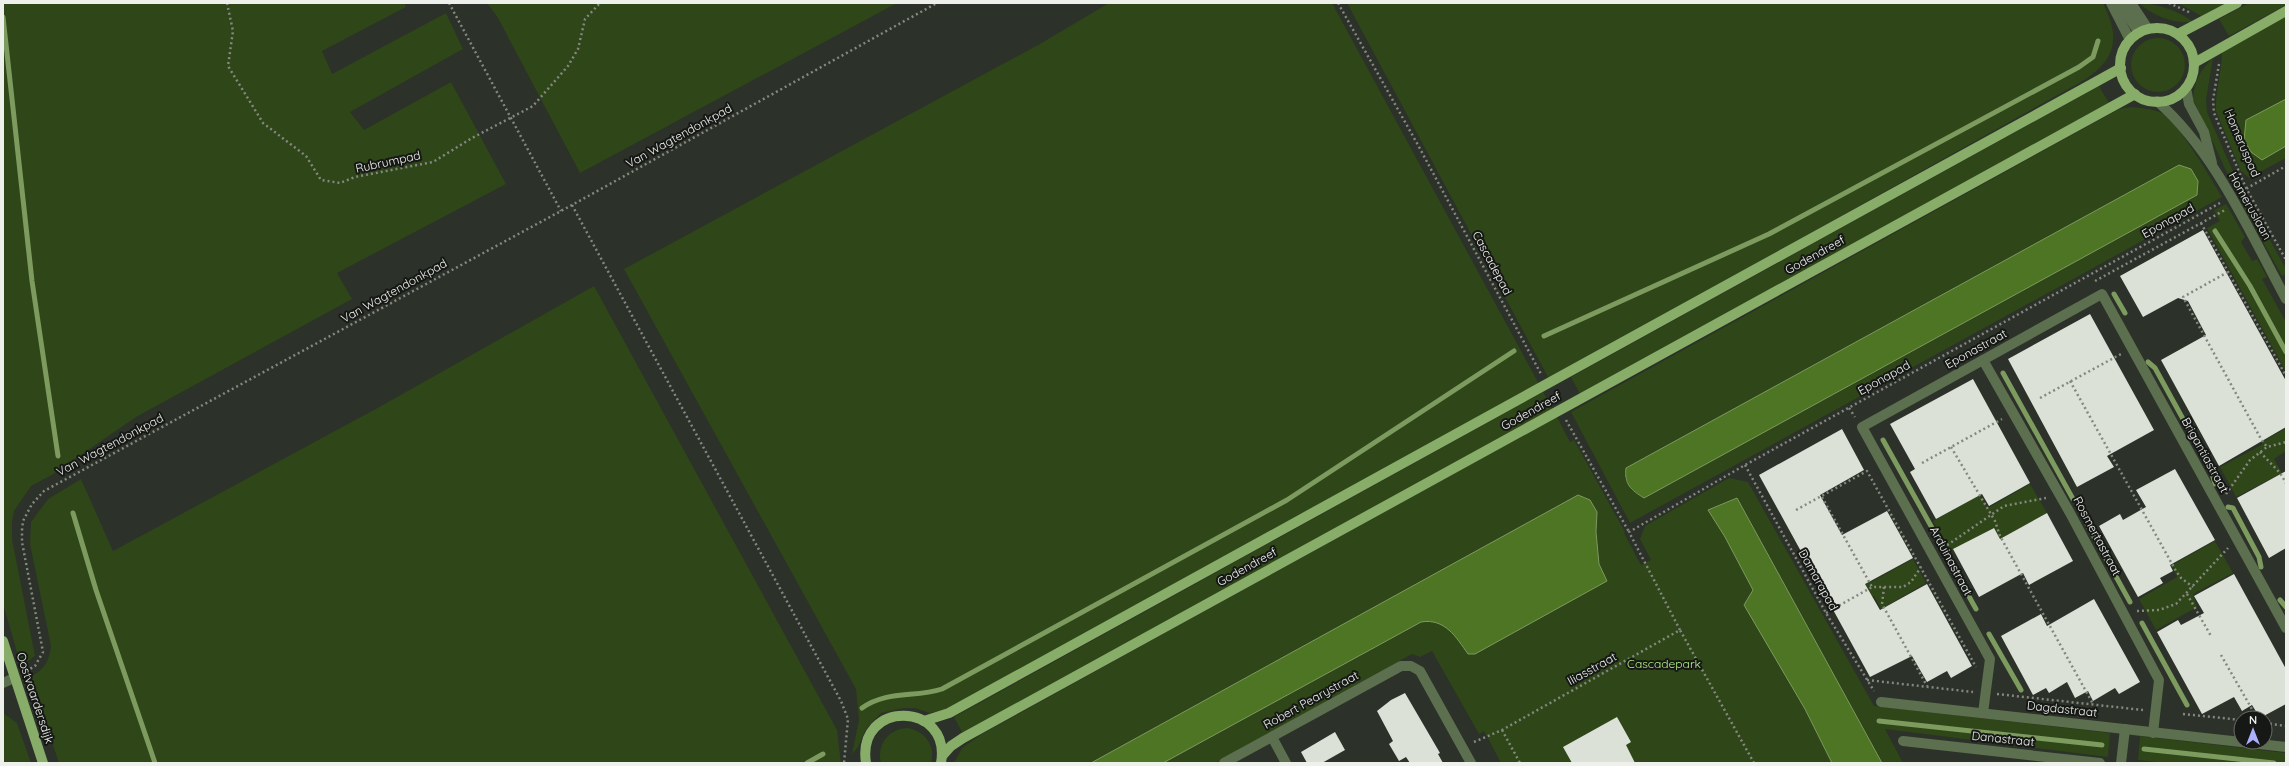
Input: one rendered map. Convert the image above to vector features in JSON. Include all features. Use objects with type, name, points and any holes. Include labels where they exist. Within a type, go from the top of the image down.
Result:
[{"type":"main road","points":[[2178,34],[2237,3]]},
{"type":"main road","points":[[2194,63],[2286,11]]},
{"type":"main road","points":[[2169,30],[2178,34],[2186,42],[2192,52],[2194,63],[2192,76],[2186,88],[2178,95],[2156,102],[2149,100],[2134,94],[2123,78],[2121,58],[2130,40],[2143,31],[2169,30]]},
{"type":"main road","name":"Godendreef","points":[[924,721],[949,713],[1543,383],[1564,376],[2121,68]]},
{"type":"main road","name":"Godendreef","points":[[942,759],[951,746],[963,738],[1560,414],[1577,401],[2134,94]]},
{"type":"main road","name":"Oostvaardersdijk","points":[[3,641],[43,763]]},
{"type":"main road","points":[[856,763],[864,752],[870,733],[885,719],[905,715],[924,721],[938,735],[942,759]]},
{"type":"main road","points":[[864,752],[866,763]]},
{"type":"street","points":[[2111,3],[2130,40]]},
{"type":"street","points":[[2120,3],[2143,31]]},
{"type":"street","points":[[2131,3],[2143,31]]},
{"type":"street","name":"Homeruslaan","points":[[2186,88],[2189,104],[2204,132],[2214,169]]},
{"type":"street","name":"Homeruslaan","points":[[2156,102],[2172,115],[2214,169],[2286,299]]},
{"type":"street","name":"Brigantiastraat","points":[[2102,294],[2131,350],[2286,628]]},
{"type":"street","name":"Eponastraat","points":[[1862,427],[2102,294]]},
{"type":"street","name":"Rosmertastraat","points":[[1983,360],[2070,513],[2158,680],[2153,733]]},
{"type":"street","name":"Arduinastraat","points":[[1862,427],[1990,659],[1983,714]]},
{"type":"street","name":"Robert Pearystraat","points":[[1224,763],[1401,666],[1411,666],[1420,671],[1462,748]]},
{"type":"street","points":[[3,683],[14,678]]},
{"type":"street","name":"Dagdastraat","points":[[1881,702],[2233,741]]},
{"type":"street","points":[[2121,763],[2125,729]]},
{"type":"street","points":[[1272,736],[1286,763]]},
{"type":"street","name":"Danastraat","points":[[1903,741],[2100,763]]},
{"type":"street","name":"Dagdastraat","points":[[2273,746],[2286,747]]},
{"type":"street","points":[[1462,748],[1471,763]]},
{"type":"path","name":"Rubrumpad","points":[[227,3],[233,31],[228,55],[228,66],[262,123],[306,156],[321,180],[340,183],[355,177],[433,162],[472,138],[533,106],[552,86],[578,49],[585,19],[600,3]]},
{"type":"path","points":[[449,3],[560,211]]},
{"type":"path","name":"Van Wagtendonkpad","points":[[14,678],[35,666],[43,652],[22,542],[22,530],[23,521],[32,504],[44,492],[572,205],[937,3]]},
{"type":"path","name":"Cascadepad","points":[[1338,3],[1418,145],[1543,383]]},
{"type":"path","points":[[2169,3],[2191,12],[2202,22]]},
{"type":"path","name":"Homeruspad","points":[[2217,49],[2219,64],[2213,100],[2214,113],[2246,188],[2286,260]]},
{"type":"path","name":"Eponapad","points":[[1629,532],[1745,465],[2232,201],[2246,188],[2286,166]]},
{"type":"path","points":[[2095,281],[2201,223],[2232,201]]},
{"type":"path","points":[[572,205],[841,701],[848,719],[844,763]]},
{"type":"path","points":[[2201,223],[2286,376]]},
{"type":"path","points":[[2228,272],[2183,297],[2261,439],[2267,447]]},
{"type":"path","points":[[2040,398],[2131,350]]},
{"type":"path","points":[[2070,381],[2176,571],[2181,578],[2193,587]]},
{"type":"path","points":[[1922,463],[2012,412]]},
{"type":"path","points":[[1560,414],[1629,532],[1680,630],[1754,763]]},
{"type":"path","points":[[2217,502],[2231,490],[2250,460],[2267,447],[2286,442]]},
{"type":"path","points":[[1951,447],[1995,521],[2000,536],[2093,704]]},
{"type":"path","points":[[2260,452],[2280,473],[2286,483]]},
{"type":"path","name":"Damarapad","points":[[1745,465],[1826,613],[1881,702]]},
{"type":"path","points":[[1796,510],[1867,471],[1977,668]]},
{"type":"path","points":[[1822,496],[1872,587]]},
{"type":"path","points":[[2122,611],[2159,610],[2176,604],[2193,587],[2220,554],[2238,541]]},
{"type":"path","points":[[1884,587],[1882,604],[1927,687]]},
{"type":"path","points":[[2186,594],[2211,636]]},
{"type":"path","name":"Iliasstraat","points":[[1462,748],[1502,730],[1680,630]]},
{"type":"path","points":[[2221,655],[2252,710]]},
{"type":"path","points":[[1867,680],[2155,711]]},
{"type":"path","points":[[2183,714],[2233,719]]},
{"type":"path","points":[[2273,724],[2286,726]]},
{"type":"path","points":[[1502,730],[1520,763]]},
{"type":"green space","points":[[3,3],[404,3],[406,7],[322,51],[332,74],[446,13],[463,49],[350,112],[364,130],[451,82],[506,184],[337,273],[352,299],[136,417],[52,475],[31,486],[14,511],[12,522],[12,539],[35,656],[21,666],[3,604]]},
{"type":"green space","points":[[487,3],[897,3],[580,173],[498,18]]},
{"type":"green space","points":[[1109,3],[1332,3],[1539,384],[947,709],[930,713],[915,708],[903,708],[881,713],[866,729],[858,747],[852,754],[859,720],[856,689],[624,269],[1038,45]]},
{"type":"green space","points":[[1347,3],[2103,3],[2109,16],[2113,38],[2112,48],[2108,57],[2093,74],[2081,82],[1549,379]]},
{"type":"green space","points":[[2139,3],[2153,4],[2168,8],[2193,22],[2179,22],[2164,18],[2151,12]]},
{"type":"green space","points":[[2178,3],[2230,3],[2203,17]]},
{"type":"green space","points":[[2249,3],[2286,3],[2286,5],[2229,36],[2219,19]]},
{"type":"green space","points":[[2286,16],[2286,99],[2246,120],[2262,160],[2286,146],[2286,158],[2249,178],[2241,171],[2216,111],[2222,52]]},
{"type":"green space","points":[[2158,38],[2168,40],[2177,46],[2183,55],[2185,65],[2183,75],[2177,84],[2168,90],[2158,92],[2148,90],[2139,84],[2133,75],[2131,65],[2133,55],[2139,46],[2148,40]]},
{"type":"green space","points":[[2213,58],[2206,100],[2207,112],[2238,183],[2234,188],[2193,99],[2198,77]]},
{"type":"green space","points":[[2099,86],[2109,103],[1580,394],[1571,377]]},
{"type":"green space","points":[[2131,107],[2152,110],[2164,114],[2170,119],[2186,140],[2222,197],[1630,523],[1571,412],[2119,109]],"holes":[[[2179,165],[2198,181],[2197,195],[1644,498],[1632,490],[1625,479],[1626,468]]]},
{"type":"green space","points":[[2246,197],[2286,269],[2286,274],[2282,276],[2239,199]]},
{"type":"green space","points":[[2226,204],[2245,237],[2241,242],[2252,261],[2257,259],[2267,277],[2262,279],[2286,322],[2286,372],[2207,228],[2220,221],[2214,210]]},
{"type":"green space","points":[[594,286],[837,730],[841,763],[59,763],[30,677],[45,665],[49,657],[51,646],[30,544],[31,522],[48,499],[81,479],[113,551],[383,405]]},
{"type":"green space","points":[[1543,392],[1553,410],[963,734],[954,717]]},
{"type":"green space","name":"Cascadepark","points":[[1557,417],[1570,442],[1574,440],[1625,532],[1624,533],[1641,565],[1651,560],[1640,539],[1645,526],[1729,478],[1748,482],[1874,706],[2110,733],[2108,757],[1885,729],[1903,763],[1882,763],[1737,498],[1708,510],[1725,537],[1753,590],[1805,709],[1832,763],[1501,763],[1484,731],[1479,734],[1432,651],[1420,657],[1412,654],[1215,763],[1163,763],[1421,622],[1437,623],[1449,630],[1468,654],[1607,581],[1599,564],[1596,525],[1091,763],[954,763],[962,748],[982,734]]},
{"type":"green space","points":[[2286,428],[2286,451],[2274,459],[2282,473],[2236,497],[2220,467],[2263,444],[2262,442]]},
{"type":"green space","points":[[2030,484],[2047,513],[2000,539],[1993,528],[1950,552],[1933,521],[1980,495],[1988,508]]},
{"type":"green space","points":[[2215,541],[2233,573],[2193,594],[2197,607],[2156,630],[2139,599],[2177,577],[2172,565]]},
{"type":"green space","points":[[1913,559],[1926,583],[1881,609],[1874,596],[1837,617],[1830,603],[1870,580],[1871,582]]},
{"type":"green space","points":[[3,713],[17,723],[31,763],[3,763]]},
{"type":"green space","points":[[908,728],[919,732],[928,740],[932,751],[931,763],[881,763],[880,750],[882,744],[890,734],[901,729]]},
{"type":"green space","points":[[2140,736],[2233,747],[2233,750],[2260,750],[2286,753],[2286,763],[2165,763],[2138,760]]},
{"type":"shaded area","points":[[2286,99],[2286,146],[2262,160],[2251,152],[2244,140],[2246,120]]},
{"type":"shaded area","points":[[2179,165],[2191,169],[2198,181],[2197,195],[1644,498],[1629,486],[1626,478],[1626,468]]},
{"type":"shaded area","points":[[1578,495],[1590,500],[1597,512],[1596,532],[1599,564],[1607,581],[1475,654],[1468,654],[1454,635],[1443,626],[1437,623],[1421,622],[1163,763],[1091,763]]},
{"type":"shaded area","points":[[1737,498],[1882,763],[1832,763],[1805,709],[1744,605],[1753,590],[1725,537],[1708,510]]},
{"type":"building","points":[[2203,230],[2286,381],[2286,427],[2219,466],[2161,360],[2206,335],[2188,301],[2178,298],[2143,317],[2120,276]]},
{"type":"building","points":[[2090,314],[2154,430],[2107,456],[2114,467],[2077,487],[2008,359]]},
{"type":"building","points":[[1973,379],[2030,483],[1989,506],[1982,494],[1936,519],[1910,472],[1915,469],[1890,424]]},
{"type":"building","points":[[1842,429],[1864,470],[1820,495],[1842,535],[1887,511],[1913,558],[1865,584],[1880,610],[1927,584],[1972,666],[1951,678],[1947,671],[1927,682],[1912,656],[1870,677],[1759,475]]},
{"type":"building","points":[[2175,469],[2215,540],[2170,565],[2173,571],[2160,578],[2163,583],[2138,597],[2099,526],[2120,514],[2123,520],[2146,507],[2136,490]]},
{"type":"building","points":[[2286,471],[2286,548],[2269,558],[2237,498]]},
{"type":"building","points":[[2047,513],[2073,561],[2029,585],[2023,573],[1979,597],[1953,549],[1994,528],[2000,539]]},
{"type":"building","points":[[2234,574],[2286,669],[2286,704],[2273,711],[2255,710],[2252,705],[2241,710],[2234,697],[2202,714],[2157,632],[2178,620],[2181,625],[2204,613],[2194,596]]},
{"type":"building","points":[[2094,599],[2140,682],[2119,694],[2115,688],[2093,701],[2088,691],[2075,698],[2067,682],[2049,693],[2046,688],[2033,695],[2001,636],[2041,614],[2047,626]]},
{"type":"building","points":[[1405,693],[1440,753],[1438,754],[1443,763],[1410,763],[1406,757],[1399,761],[1389,744],[1393,741],[1377,711],[1391,700]]},
{"type":"building","points":[[1617,717],[1631,742],[1626,745],[1635,763],[1572,763],[1563,747]]},
{"type":"building","points":[[1335,732],[1345,750],[1322,763],[1307,763],[1301,752]]},
{"type":"waterway","points":[[3,17],[32,281],[58,456]]},
{"type":"waterway","points":[[1544,336],[1769,234],[2079,67],[2093,57],[2098,41]]},
{"type":"waterway","points":[[2215,231],[2250,286],[2286,352]]},
{"type":"waterway","points":[[2114,294],[2125,313]]},
{"type":"waterway","points":[[862,708],[872,702],[891,696],[932,692],[942,689],[1287,500],[1514,351]]},
{"type":"waterway","points":[[2148,362],[2155,368],[2211,470],[2215,484]]},
{"type":"waterway","points":[[2003,373],[2073,499]]},
{"type":"waterway","points":[[1883,440],[1936,535]]},
{"type":"waterway","points":[[2228,507],[2233,508],[2259,557],[2261,567]]},
{"type":"waterway","points":[[73,513],[96,590],[155,763]]},
{"type":"waterway","points":[[2087,524],[2130,602]]},
{"type":"waterway","points":[[1947,557],[1976,609]]},
{"type":"waterway","points":[[2280,600],[2286,607]]},
{"type":"waterway","points":[[2142,623],[2187,705]]},
{"type":"waterway","points":[[1989,634],[2021,690]]},
{"type":"waterway","points":[[1879,721],[2102,745]]},
{"type":"waterway","points":[[2144,749],[2274,763]]},
{"type":"waterway","points":[[807,763],[823,754]]}]
